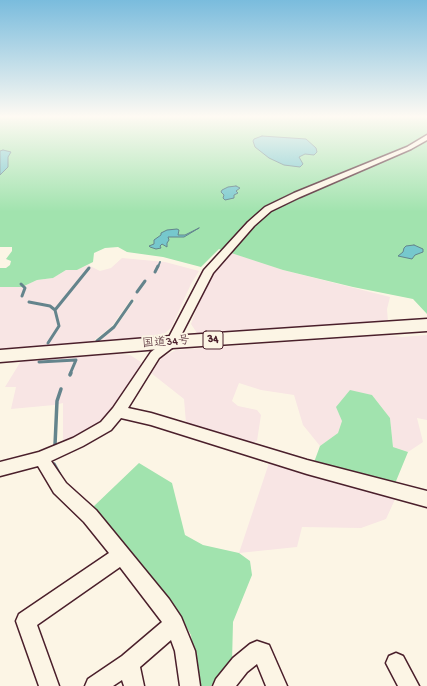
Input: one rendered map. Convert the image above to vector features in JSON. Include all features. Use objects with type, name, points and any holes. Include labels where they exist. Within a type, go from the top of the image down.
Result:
[{"type":"highway","name":"国道34号","points":[[0,356],[172,342],[427,325]]},
{"type":"street","points":[[0,469],[41,458],[92,435],[106,426],[118,412],[155,355],[172,342],[208,272],[246,228],[268,209],[297,195],[409,148]]},
{"type":"street","points":[[118,412],[151,419],[307,467],[427,499]]},
{"type":"street","points":[[41,458],[60,488],[90,516],[122,555],[174,624],[185,651],[190,686]]},
{"type":"street","points":[[49,686],[26,620],[122,555]]},
{"type":"street","points":[[95,686],[128,663],[174,624]]},
{"type":"street","points":[[223,686],[240,665],[257,651],[262,652],[277,686]]},
{"type":"street","points":[[128,663],[134,686]]},
{"type":"street","points":[[396,663],[409,686]]},
{"type":"shaded area","points":[[229,252],[283,270],[390,297],[387,309],[388,322],[206,336],[197,333],[191,324],[201,296],[212,272]]},
{"type":"shaded area","points":[[122,258],[165,262],[199,271],[191,284],[171,328],[165,333],[154,337],[99,342],[116,327],[135,300],[131,299],[112,326],[92,342],[0,349],[0,287],[22,287],[37,280],[53,278],[66,270],[77,270],[88,265],[100,271],[111,268]]},
{"type":"shaded area","points":[[389,335],[402,337],[427,335],[427,420],[417,418],[423,442],[408,452],[393,447],[390,418],[372,395],[342,421],[338,433],[320,446],[303,425],[294,395],[261,390],[239,383],[232,401],[238,406],[257,410],[261,415],[257,441],[249,444],[186,423],[184,399],[151,373],[162,357],[176,350]]},
{"type":"shaded area","points":[[119,354],[130,355],[141,362],[141,369],[104,418],[89,431],[63,443],[63,403],[11,409],[16,387],[5,387],[21,361]]},
{"type":"shaded area","points":[[270,460],[397,495],[386,519],[361,528],[302,527],[297,547],[239,553]]},
{"type":"green space","points":[[0,148],[427,148],[427,314],[413,299],[353,287],[283,270],[219,249],[201,267],[163,257],[127,252],[118,247],[105,248],[94,253],[93,262],[77,270],[66,270],[53,278],[37,280],[22,287],[0,287],[0,268],[6,268],[10,265],[11,261],[6,259],[12,251],[12,247],[0,247]]},
{"type":"green space","points":[[350,390],[372,395],[390,418],[393,447],[408,452],[394,486],[313,465],[320,446],[338,433],[342,421],[336,407]]},
{"type":"green space","points":[[139,463],[172,483],[185,535],[203,545],[239,553],[250,561],[252,575],[233,622],[232,662],[211,686],[198,686],[191,635],[171,600],[93,507]]},
{"type":"water","points":[[256,148],[316,148],[317,152],[314,155],[305,154],[299,157],[303,164],[300,167],[284,165],[269,158]]},
{"type":"water","points":[[3,150],[11,152],[8,157],[8,167],[0,175],[0,151]]},
{"type":"water","points":[[236,186],[240,188],[236,191],[238,193],[234,195],[234,198],[225,200],[223,198],[224,195],[221,192],[222,190],[228,187]]},
{"type":"water","points":[[199,228],[184,237],[168,237],[169,240],[167,247],[162,244],[160,246],[161,248],[156,249],[149,246],[154,244],[154,240],[161,235],[161,233],[167,230],[177,229],[179,230],[178,235],[185,235]]},
{"type":"water","points":[[414,245],[423,249],[423,252],[415,255],[412,259],[398,256],[403,252],[406,246]]},
{"type":"waterway","points":[[158,267],[160,262]]},
{"type":"waterway","points":[[155,272],[158,266]]},
{"type":"waterway","points":[[55,310],[89,268]]},
{"type":"waterway","points":[[137,292],[145,281]]},
{"type":"waterway","points":[[21,284],[25,288],[22,296]]},
{"type":"waterway","points":[[97,341],[114,327],[132,301]]},
{"type":"waterway","points":[[29,302],[50,306],[55,310]]},
{"type":"waterway","points":[[48,343],[59,326],[55,310]]},
{"type":"waterway","points":[[39,362],[76,360],[70,374]]},
{"type":"waterway","points":[[55,445],[57,401],[61,389]]},
{"type":"waterway","points":[[54,464],[60,475]]}]
